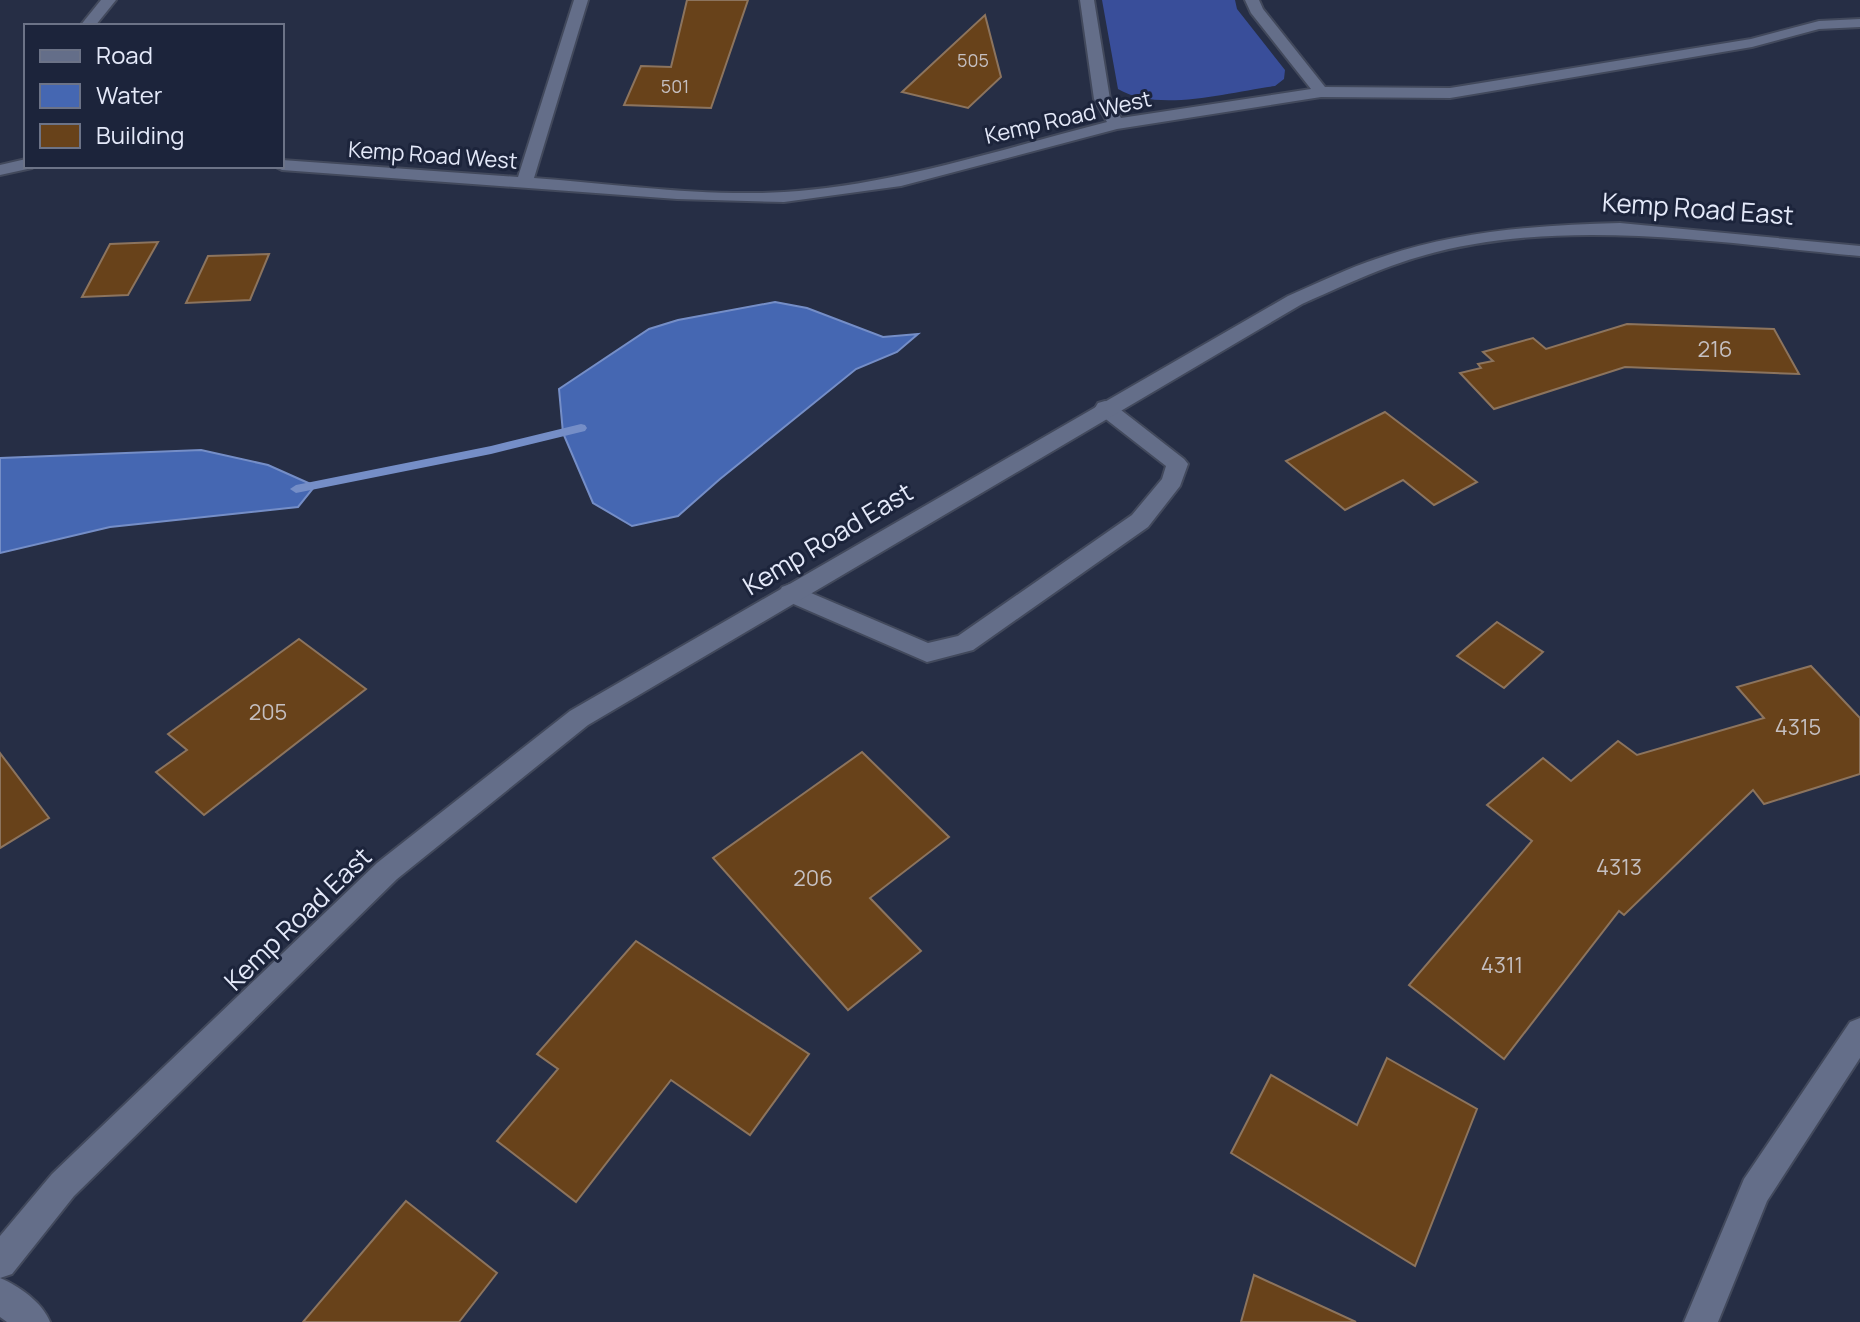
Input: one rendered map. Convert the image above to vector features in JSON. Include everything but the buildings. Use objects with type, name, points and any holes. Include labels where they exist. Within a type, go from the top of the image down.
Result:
[{"type":"street","points":[[89,24],[109,0]]},
{"type":"street","points":[[524,184],[581,0]]},
{"type":"street","points":[[1087,0],[1102,99],[1116,124]]},
{"type":"street","points":[[1252,0],[1256,10],[1321,92]]},
{"type":"street","name":"Kemp Road West","points":[[284,165],[677,194],[784,197],[901,181],[1116,124],[1321,92],[1450,93],[1736,46],[1819,25],[1860,23]]},
{"type":"street","points":[[0,170],[24,164]]},
{"type":"street","name":"Kemp Road East","points":[[0,1262],[63,1185],[387,871],[579,718],[1105,408],[1295,300],[1386,261],[1466,241],[1558,230],[1620,228],[1860,251]]},
{"type":"street","points":[[790,593],[927,653],[965,644],[1140,521],[1172,481],[1177,464],[1105,408]]},
{"type":"street","points":[[1701,1322],[1755,1190],[1860,1032]]},
{"type":"street","points":[[0,1295],[33,1322]]},
{"type":"shaded area","points":[[1102,0],[1235,0],[1237,9],[1285,70],[1284,79],[1275,86],[1194,99],[1153,100],[1134,96],[1118,89]]},
{"type":"water","points":[[775,302],[807,308],[883,337],[918,334],[897,352],[856,369],[678,516],[632,526],[593,503],[563,433],[559,389],[649,329],[678,320]]},
{"type":"water","points":[[201,450],[268,465],[315,486],[298,507],[110,527],[0,553],[0,458]]},
{"type":"waterway","points":[[296,489],[491,450],[581,428]]}]
